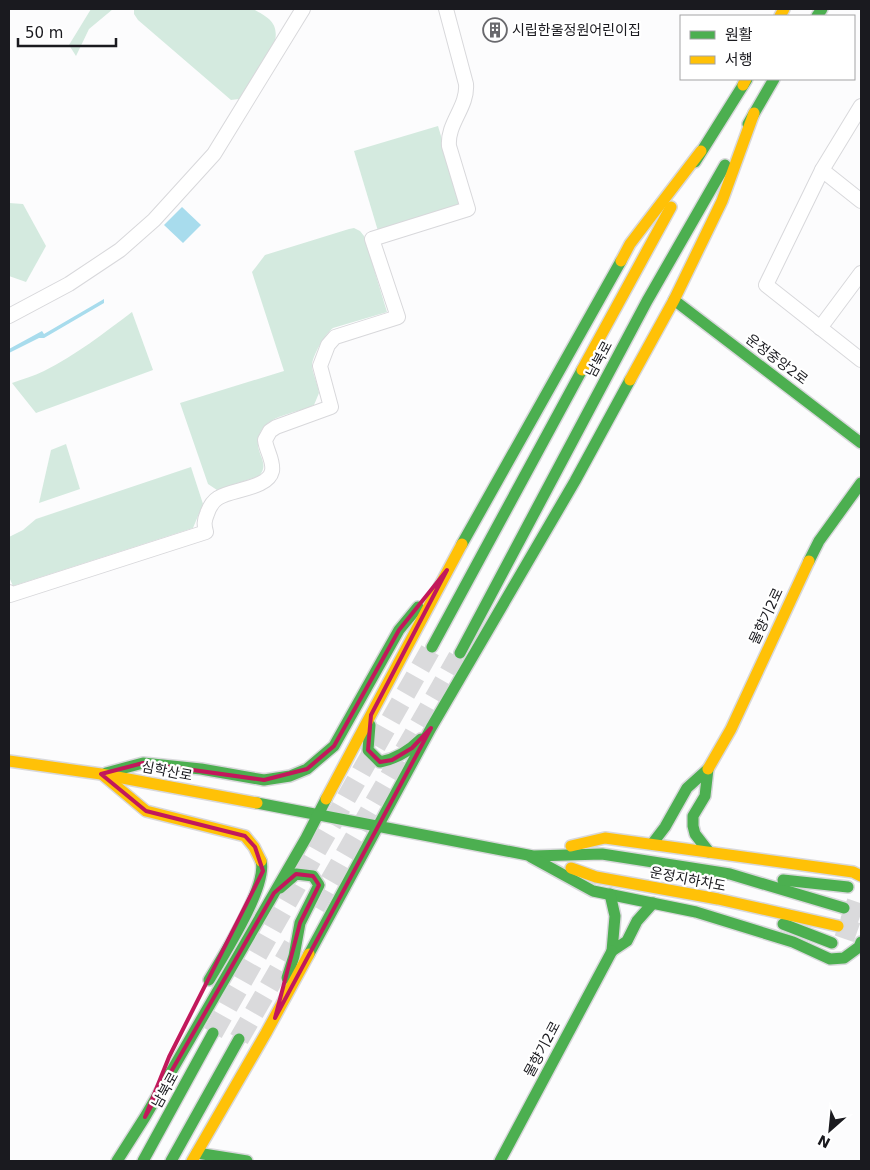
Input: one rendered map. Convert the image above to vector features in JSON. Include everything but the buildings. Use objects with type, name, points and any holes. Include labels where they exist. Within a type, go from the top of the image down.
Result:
[{"type":"main road","name":"남북로","points":[[458,657],[647,301],[773,80]]},
{"type":"main road","name":"남북로","points":[[432,647],[701,151],[746,81]]},
{"type":"main road","points":[[246,1161],[195,1157],[275,1018],[431,728],[575,481],[674,300],[722,201],[754,113]]},
{"type":"main road","points":[[117,1161],[146,1117],[319,814],[447,570],[630,244],[701,151]]},
{"type":"main road","name":"운정중앙2로","points":[[674,300],[861,443]]},
{"type":"main road","name":"물향기2로","points":[[708,769],[730,729],[805,568],[828,527],[861,483]]},
{"type":"main road","points":[[101,774],[143,763],[202,769],[264,780],[290,776],[307,769],[334,746],[400,630],[447,570]]},
{"type":"main road","points":[[371,716],[368,750],[380,762],[392,760],[412,748],[431,728]]},
{"type":"main road","name":"심학산로","points":[[9,761],[101,774],[379,825],[530,856]]},
{"type":"main road","points":[[652,844],[665,827],[687,788],[708,769]]},
{"type":"main road","points":[[708,769],[705,796],[693,816],[693,826],[695,834],[709,852]]},
{"type":"main road","points":[[101,774],[146,811],[245,836],[255,847],[263,871],[258,888],[205,989]]},
{"type":"main road","points":[[530,856],[604,838],[853,872],[861,876]]},
{"type":"main road","points":[[530,856],[602,854],[730,874],[848,888]]},
{"type":"main road","points":[[530,856],[593,891],[696,912],[792,942],[830,959],[844,958],[859,947],[861,942]]},
{"type":"main road","name":"운정지하차도","points":[[530,856],[596,877],[718,899],[838,926]]},
{"type":"main road","points":[[274,893],[296,874],[313,876],[319,885],[300,923],[294,956],[275,1018]]},
{"type":"main road","points":[[730,874],[844,908]]},
{"type":"main road","points":[[610,894],[615,916],[612,951]]},
{"type":"main road","points":[[718,899],[832,943]]},
{"type":"main road","points":[[612,951],[626,941],[637,921],[653,903]]},
{"type":"main road","name":"물향기2로","points":[[500,1161],[612,951]]},
{"type":"main road","points":[[146,1117],[169,1057],[196,1006]]},
{"type":"main road","name":"남북로","points":[[143,1161],[213,1033]]},
{"type":"main road","points":[[171,1161],[239,1039]]},
{"type":"street","points":[[9,316],[69,284],[120,250],[154,220],[214,154],[303,9]]},
{"type":"street","points":[[9,592],[10,595],[206,532],[205,519],[210,508],[218,498],[262,483],[268,478],[272,471],[272,463],[265,440],[270,431],[276,427],[331,407],[320,366],[328,345],[335,337],[398,317],[372,239],[468,209],[449,138],[452,127],[464,104],[467,94],[466,84],[446,9]]},
{"type":"street","points":[[861,106],[822,170],[766,285],[861,360]]},
{"type":"street","points":[[822,170],[861,201]]},
{"type":"street","points":[[820,328],[861,272]]},
{"type":"highlighted area","points":[[447,570],[371,715],[368,750],[380,762],[392,760],[412,748],[431,728],[275,1018],[300,923],[319,885],[313,876],[296,874],[274,893],[145,1117],[169,1057],[263,871],[255,847],[245,836],[146,811],[101,774],[143,763],[264,780],[307,769],[334,746],[399,630]]},
{"type":"green space","points":[[91,9],[113,9],[89,29],[76,56],[69,45]]},
{"type":"green space","points":[[134,9],[253,9],[271,21],[276,34],[275,41],[243,94],[239,99],[231,100],[138,20],[134,14]]},
{"type":"green space","points":[[438,126],[462,206],[378,231],[354,151]]},
{"type":"green space","points":[[9,203],[23,204],[46,246],[26,282],[9,276]]},
{"type":"green space","points":[[354,228],[364,236],[387,312],[333,328],[326,335],[314,357],[312,366],[319,393],[314,405],[280,417],[265,426],[260,433],[258,442],[263,463],[262,472],[259,476],[217,490],[208,484],[180,403],[284,371],[252,272],[265,255]]},
{"type":"green space","points":[[132,312],[153,370],[36,413],[12,383],[56,365]]},
{"type":"green space","points":[[66,444],[80,489],[39,503],[51,450]]},
{"type":"green space","points":[[191,467],[203,504],[193,528],[13,586],[9,577],[9,537],[23,530],[36,519]]},
{"type":"water","points":[[182,207],[201,225],[183,243],[164,225]]},
{"type":"water","points":[[104,299],[104,303],[44,338],[39,338],[9,353],[9,349],[42,331],[44,334]]},
{"type":"tunnel","points":[[213,1033],[432,647]]},
{"type":"tunnel","points":[[315,907],[458,657]]},
{"type":"tunnel","points":[[844,908],[861,914]]},
{"type":"tunnel","points":[[838,926],[861,934]]},
{"type":"tunnel","points":[[239,1039],[293,945]]},
{"type":"traffic: fast","points":[[818,15],[822,9]]},
{"type":"traffic: fast","points":[[695,162],[746,80]]},
{"type":"traffic: fast","points":[[748,124],[773,80]]},
{"type":"traffic: fast","points":[[460,653],[647,301],[725,165]]},
{"type":"traffic: fast","points":[[462,544],[621,261]]},
{"type":"traffic: fast","points":[[674,300],[861,443]]},
{"type":"traffic: fast","points":[[432,647],[582,370]]},
{"type":"traffic: fast","points":[[309,954],[431,728],[575,481],[630,380]]},
{"type":"traffic: fast","points":[[809,561],[819,541],[861,483]]},
{"type":"traffic: fast","points":[[106,773],[143,763],[201,769],[264,780],[290,776],[307,769],[334,746],[399,630],[418,607]]},
{"type":"traffic: fast","points":[[370,725],[368,750],[380,762],[402,754],[421,739]]},
{"type":"traffic: fast","points":[[652,844],[665,827],[687,788],[708,769],[705,796],[693,816],[693,826],[695,834],[709,852]]},
{"type":"traffic: fast","points":[[117,1161],[145,1117],[306,838],[326,799]]},
{"type":"traffic: fast","points":[[257,803],[533,856],[602,854],[730,874],[844,908]]},
{"type":"traffic: fast","points":[[531,857],[593,891],[696,912],[793,942],[830,959],[844,958],[859,947],[861,942]]},
{"type":"traffic: fast","points":[[209,980],[243,921],[258,887],[261,861]]},
{"type":"traffic: fast","points":[[280,888],[296,874],[313,876],[319,885],[300,923],[294,956],[287,978]]},
{"type":"traffic: fast","points":[[783,880],[848,887]]},
{"type":"traffic: fast","points":[[610,894],[615,916],[612,951],[627,941],[637,921],[653,903]]},
{"type":"traffic: fast","points":[[783,924],[832,943]]},
{"type":"traffic: fast","points":[[500,1161],[612,951]]},
{"type":"traffic: fast","points":[[143,1161],[213,1033]]},
{"type":"traffic: fast","points":[[171,1161],[239,1039]]},
{"type":"traffic: fast","points":[[197,1153],[247,1161]]},
{"type":"traffic: slow","points":[[781,15],[784,9]]},
{"type":"traffic: slow","points":[[743,85],[746,80]]},
{"type":"traffic: slow","points":[[630,380],[674,300],[722,201],[754,113]]},
{"type":"traffic: slow","points":[[621,261],[630,244],[701,151]]},
{"type":"traffic: slow","points":[[582,370],[671,207]]},
{"type":"traffic: slow","points":[[326,799],[462,544]]},
{"type":"traffic: slow","points":[[708,769],[731,729],[809,561]]},
{"type":"traffic: slow","points":[[9,761],[101,774],[257,803]]},
{"type":"traffic: slow","points":[[103,775],[146,811],[245,836],[254,847],[261,861]]},
{"type":"traffic: slow","points":[[571,846],[605,838],[853,872],[861,876]]},
{"type":"traffic: slow","points":[[571,868],[596,877],[718,899],[838,926]]},
{"type":"traffic: slow","points":[[192,1161],[309,954]]},
{"type":"place","name":"시립한울정원어린이집","points":[[495,30]]}]
